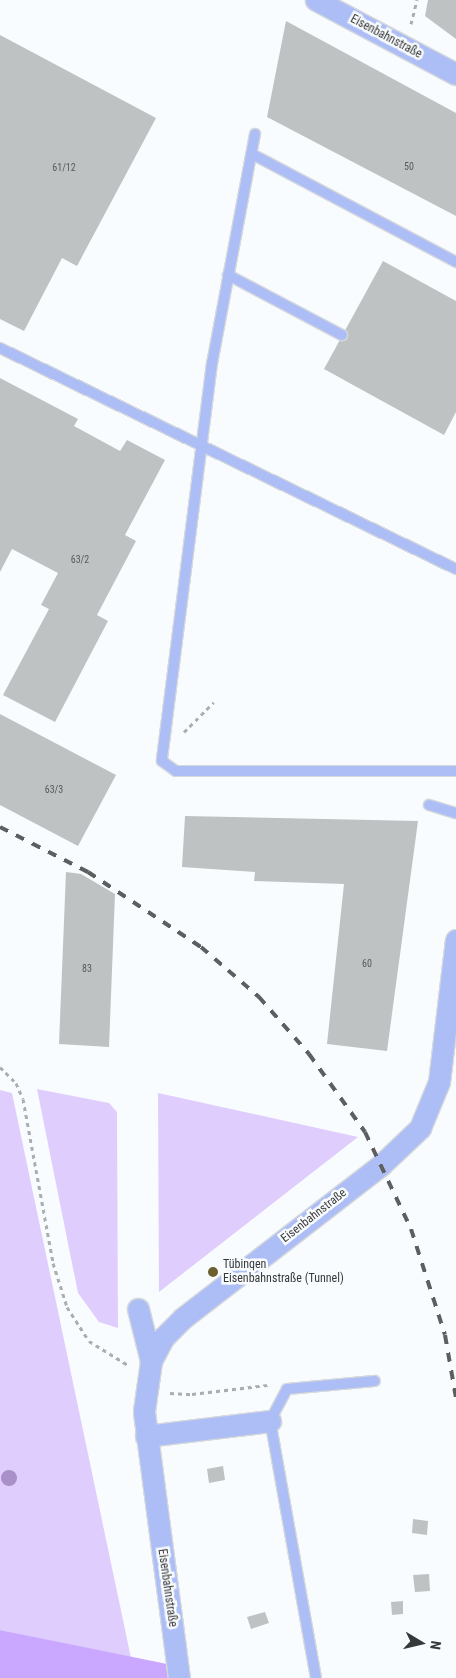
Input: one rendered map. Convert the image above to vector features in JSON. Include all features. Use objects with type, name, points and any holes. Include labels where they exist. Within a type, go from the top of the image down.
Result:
[{"type":"street","name":"Eisenbahnstraße","points":[[316,0],[456,74]]},
{"type":"street","name":"Eisenbahnstraße","points":[[179,1678],[146,1436],[149,1367],[164,1337],[183,1318],[381,1165],[420,1128],[438,1082],[456,940]]},
{"type":"street","points":[[138,1309],[149,1367]]},
{"type":"street","points":[[146,1436],[270,1421]]},
{"type":"lane","points":[[255,134],[228,275],[200,442],[162,761],[176,770],[456,770]]},
{"type":"lane","points":[[252,154],[456,262]]},
{"type":"lane","points":[[228,275],[342,335]]},
{"type":"lane","points":[[0,348],[200,442],[456,569]]},
{"type":"lane","points":[[429,805],[456,813]]},
{"type":"lane","points":[[316,1678],[270,1421],[287,1389],[375,1381]]},
{"type":"path","points":[[163,753],[214,702]]},
{"type":"path","points":[[0,1068],[16,1083],[23,1099],[53,1263],[67,1307],[88,1341],[104,1354],[149,1367]]},
{"type":"path","points":[[172,1394],[268,1385]]},
{"type":"shaded area","points":[[37,1089],[109,1103],[117,1112],[118,1328],[99,1322],[78,1293]]},
{"type":"shaded area","points":[[0,1090],[12,1093],[131,1658],[0,1630]]},
{"type":"shaded area","points":[[158,1093],[358,1137],[159,1292]]},
{"type":"shaded area","points":[[0,1630],[177,1666],[179,1678],[0,1678]]},
{"type":"building","points":[[428,0],[456,0],[456,39],[425,16]]},
{"type":"building","points":[[286,21],[456,113],[456,216],[267,117]]},
{"type":"building","points":[[0,35],[156,118],[77,266],[62,258],[24,331],[0,319]]},
{"type":"building","points":[[383,261],[456,301],[456,412],[444,435],[324,369]]},
{"type":"building","points":[[0,378],[78,419],[74,426],[120,451],[127,440],[165,460],[125,535],[136,541],[97,615],[108,621],[55,722],[3,695],[49,609],[41,605],[58,573],[12,549],[0,572]]},
{"type":"building","points":[[0,714],[116,775],[78,846],[0,805]]},
{"type":"building","points":[[185,816],[418,821],[387,1051],[327,1044],[344,884],[254,881],[255,872],[182,867]]},
{"type":"building","points":[[66,872],[81,874],[115,894],[109,1047],[59,1044]]},
{"type":"building","points":[[223,1466],[225,1480],[209,1483],[207,1469]]},
{"type":"building","points":[[413,1519],[428,1521],[427,1535],[412,1533]]},
{"type":"building","points":[[429,1574],[430,1591],[415,1592],[413,1575]]},
{"type":"building","points":[[403,1601],[403,1614],[392,1615],[391,1602]]},
{"type":"building","points":[[265,1612],[269,1623],[251,1629],[247,1617]]},
{"type":"railway","points":[[0,827],[88,872],[201,947],[259,997],[309,1054],[365,1132],[411,1229],[445,1335],[456,1398]]},
{"type":"place","name":"Tübingen Eisenbahnstraße (Tunnel)","points":[[213,1272]]}]
